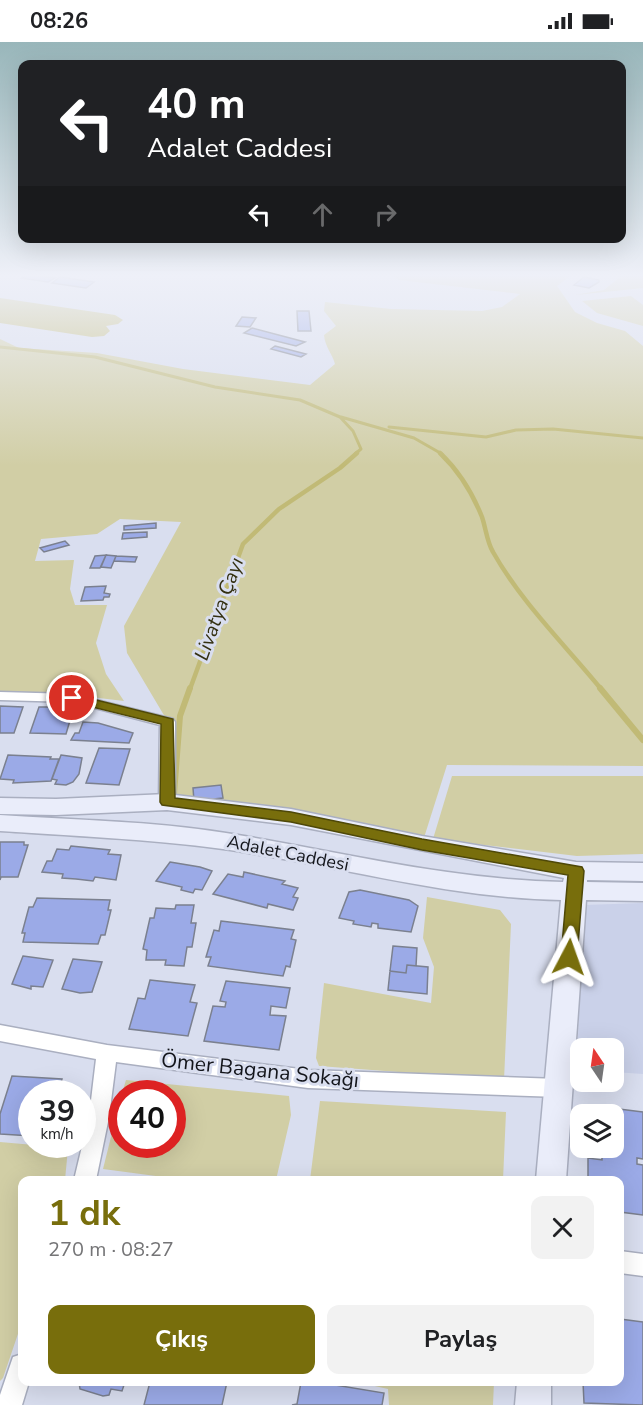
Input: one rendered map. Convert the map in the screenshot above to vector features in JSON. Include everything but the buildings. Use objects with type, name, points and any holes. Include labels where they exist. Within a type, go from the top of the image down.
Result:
[{"type":"street","points":[[0,696],[72,698],[168,722],[167,802]]},
{"type":"street","name":"Adalet Caddesi","points":[[0,806],[56,807],[167,802],[291,817],[422,844],[575,882]]},
{"type":"street","name":"Adalet Caddesi","points":[[0,823],[147,832],[213,840],[468,885],[575,882]]},
{"type":"street","points":[[575,882],[643,872]]},
{"type":"street","points":[[575,882],[643,892]]},
{"type":"street","points":[[551,1176],[575,882]]},
{"type":"street","name":"Ömer Bagana Sokağı","points":[[0,1033],[106,1053],[308,1079],[559,1088]]},
{"type":"street","points":[[86,1176],[99,1117],[106,1053]]},
{"type":"street","points":[[624,1262],[643,1264]]},
{"type":"street","points":[[9,1405],[18,1378]]},
{"type":"street","points":[[532,1405],[534,1386]]},
{"type":"shaded area","points":[[0,339],[19,348],[97,353],[183,369],[310,385],[335,364],[325,339],[634,339],[643,346],[643,766],[447,765],[422,844],[167,802],[168,722],[127,653],[124,626],[181,522],[120,519],[97,534],[41,539],[35,561],[74,560],[70,589],[75,605],[107,605],[96,643],[106,674],[124,701],[65,694],[0,691]]},
{"type":"shaded area","points":[[452,776],[643,776],[643,854],[577,856],[433,839]]},
{"type":"shaded area","points":[[427,897],[500,910],[511,924],[504,1080],[319,1066],[316,1058],[324,983],[431,1003],[434,967],[423,938]]},
{"type":"shaded area","points":[[643,903],[643,1074],[624,1073],[624,1038],[578,1038],[584,905]]},
{"type":"shaded area","points":[[186,1086],[289,1096],[291,1115],[277,1176],[156,1176],[103,1169],[108,1149],[108,1158],[186,1158]]},
{"type":"shaded area","points":[[320,1101],[506,1112],[503,1176],[311,1176]]},
{"type":"shaded area","points":[[0,1142],[18,1144],[18,1158],[67,1158],[65,1176],[18,1176],[18,1334],[0,1381]]},
{"type":"shaded area","points":[[375,1386],[494,1386],[493,1405],[389,1405],[388,1389]]},
{"type":"waterway","name":"Livatya Çayı","points":[[0,347],[95,357],[215,387],[300,400],[340,417],[353,431],[361,449],[355,454]]},
{"type":"waterway","name":"Livatya Çayı","points":[[341,417],[414,438],[442,454]]},
{"type":"waterway","name":"Livatya Çayı","points":[[389,427],[486,437],[516,430],[553,429],[643,438]]},
{"type":"waterway","name":"Livatya Çayı","points":[[190,689],[243,544],[279,509],[340,468],[357,453]]},
{"type":"waterway","name":"Livatya Çayı","points":[[440,453],[459,475],[474,499],[491,548],[504,570],[530,606],[601,689]]},
{"type":"waterway","name":"Livatya Çayı","points":[[174,794],[180,716],[190,688]]},
{"type":"waterway","name":"Livatya Çayı","points":[[600,688],[643,740]]},
{"type":"route","points":[[72,698],[168,722],[167,802],[291,817],[422,844],[576,871],[569,957]]}]
